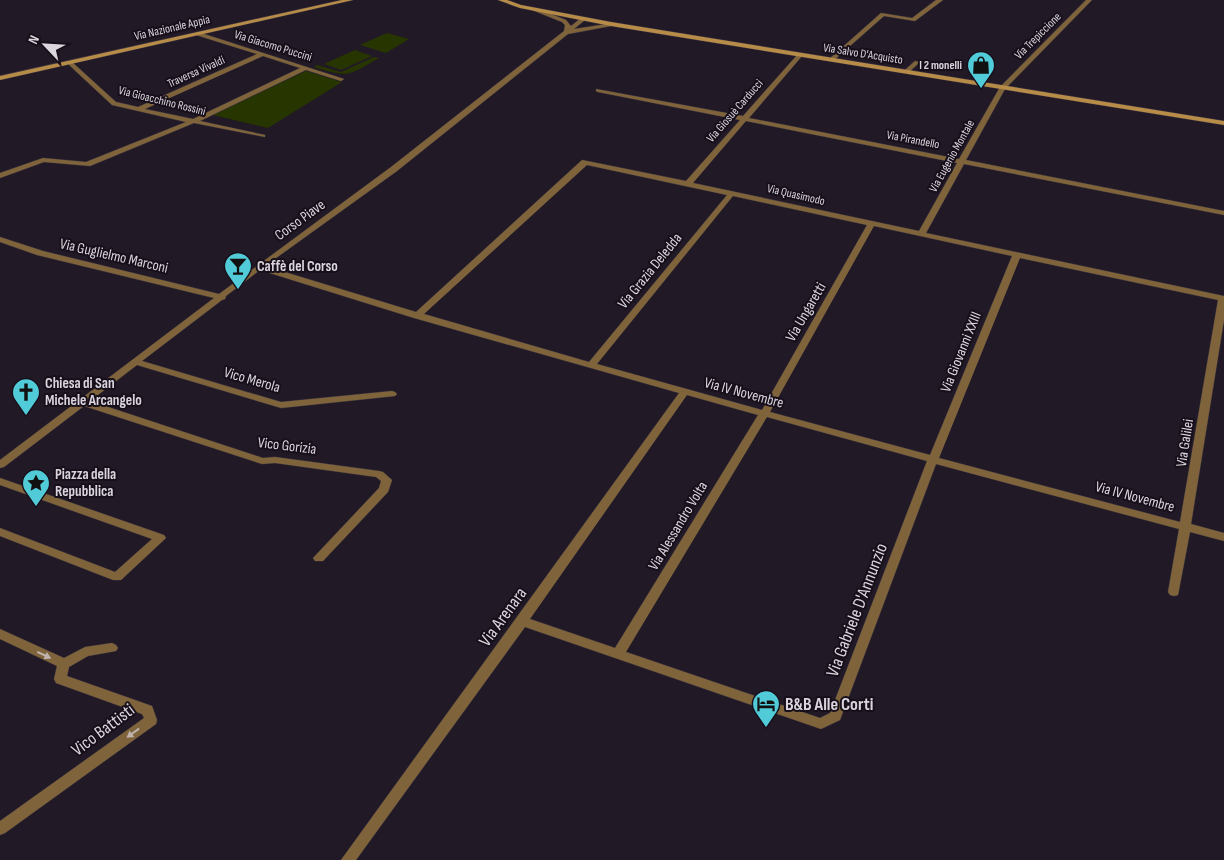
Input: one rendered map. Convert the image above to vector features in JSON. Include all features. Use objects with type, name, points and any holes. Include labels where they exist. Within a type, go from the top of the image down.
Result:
[{"type":"street","name":"Via Nazionale Appia","points":[[0,78],[350,0]]},
{"type":"street","name":"Via Salvo D'Acquisto","points":[[501,0],[534,9],[611,24],[1224,123]]},
{"type":"street","points":[[831,60],[883,14],[913,20],[940,0]]},
{"type":"street","name":"Via Trepiccione","points":[[1002,88],[1090,0]]},
{"type":"street","points":[[534,9],[564,20],[568,25],[567,32]]},
{"type":"street","name":"Corso Piave","points":[[0,465],[259,267],[394,169],[583,19]]},
{"type":"street","name":"Corso Piave","points":[[567,32],[611,24]]},
{"type":"street","name":"Via Giacomo Puccini","points":[[198,34],[342,79]]},
{"type":"street","name":"Traversa Vivaldi","points":[[139,110],[263,54]]},
{"type":"street","name":"Via Giosuè Carducci","points":[[688,184],[742,119],[800,55]]},
{"type":"street","points":[[906,72],[917,62]]},
{"type":"street","name":"Via Gioacchino Rossini","points":[[70,63],[114,104],[263,136]]},
{"type":"street","points":[[0,176],[43,160],[87,164],[194,121],[306,68]]},
{"type":"street","name":"Via Eugenio Montale","points":[[921,235],[1002,88]]},
{"type":"street","name":"Via Pirandello","points":[[598,90],[1224,213]]},
{"type":"street","name":"Via Quasimodo","points":[[417,316],[585,162],[1224,299]]},
{"type":"street","name":"Via Grazia Deledda","points":[[590,366],[732,193]]},
{"type":"street","name":"Via Ungaretti","points":[[764,414],[872,224]]},
{"type":"street","name":"Via Guglielmo Marconi","points":[[0,239],[40,253],[222,296]]},
{"type":"street","name":"Via Giovanni XXIII","points":[[933,459],[1017,255]]},
{"type":"street","name":"Via IV Novembre","points":[[259,267],[417,316],[684,393],[1224,537]]},
{"type":"street","name":"Via Galilei","points":[[1174,592],[1224,299]]},
{"type":"street","name":"Vico Merola","points":[[136,362],[281,405],[392,394]]},
{"type":"street","name":"Via Arenara","points":[[348,860],[522,621],[684,393]]},
{"type":"street","name":"Vico Gorizia","points":[[84,402],[262,462],[275,460],[364,471],[379,474],[387,480],[384,489],[319,558]]},
{"type":"street","name":"Via Alessandro Volta","points":[[618,654],[764,414]]},
{"type":"street","name":"Via Gabriele D'Annunzio","points":[[522,621],[821,724],[835,716],[933,459]]},
{"type":"street","points":[[0,481],[160,538],[117,577],[0,532]]},
{"type":"street","points":[[0,634],[64,664],[85,652],[112,648]]},
{"type":"street","name":"Vico Battisti","points":[[0,829],[150,720],[150,713],[145,709],[60,679],[64,664]]},
{"type":"green space","points":[[387,33],[409,39],[386,53],[360,45]]},
{"type":"green space","points":[[355,50],[372,56],[341,70],[324,64]]},
{"type":"green space","points":[[374,57],[379,58],[361,69],[342,74],[314,67],[317,65],[341,72]]},
{"type":"green space","points":[[306,71],[342,82],[268,128],[213,115]]},
{"type":"place","name":"I 2 monelli","points":[[981,89]]},
{"type":"place","name":"Caffè del Corso","points":[[238,290]]},
{"type":"place","name":"Chiesa di San Michele Arcangelo","points":[[26,416]]},
{"type":"place","name":"Piazza della Repubblica","points":[[36,507]]},
{"type":"place","name":"B&B Alle Corti","points":[[766,728]]}]
